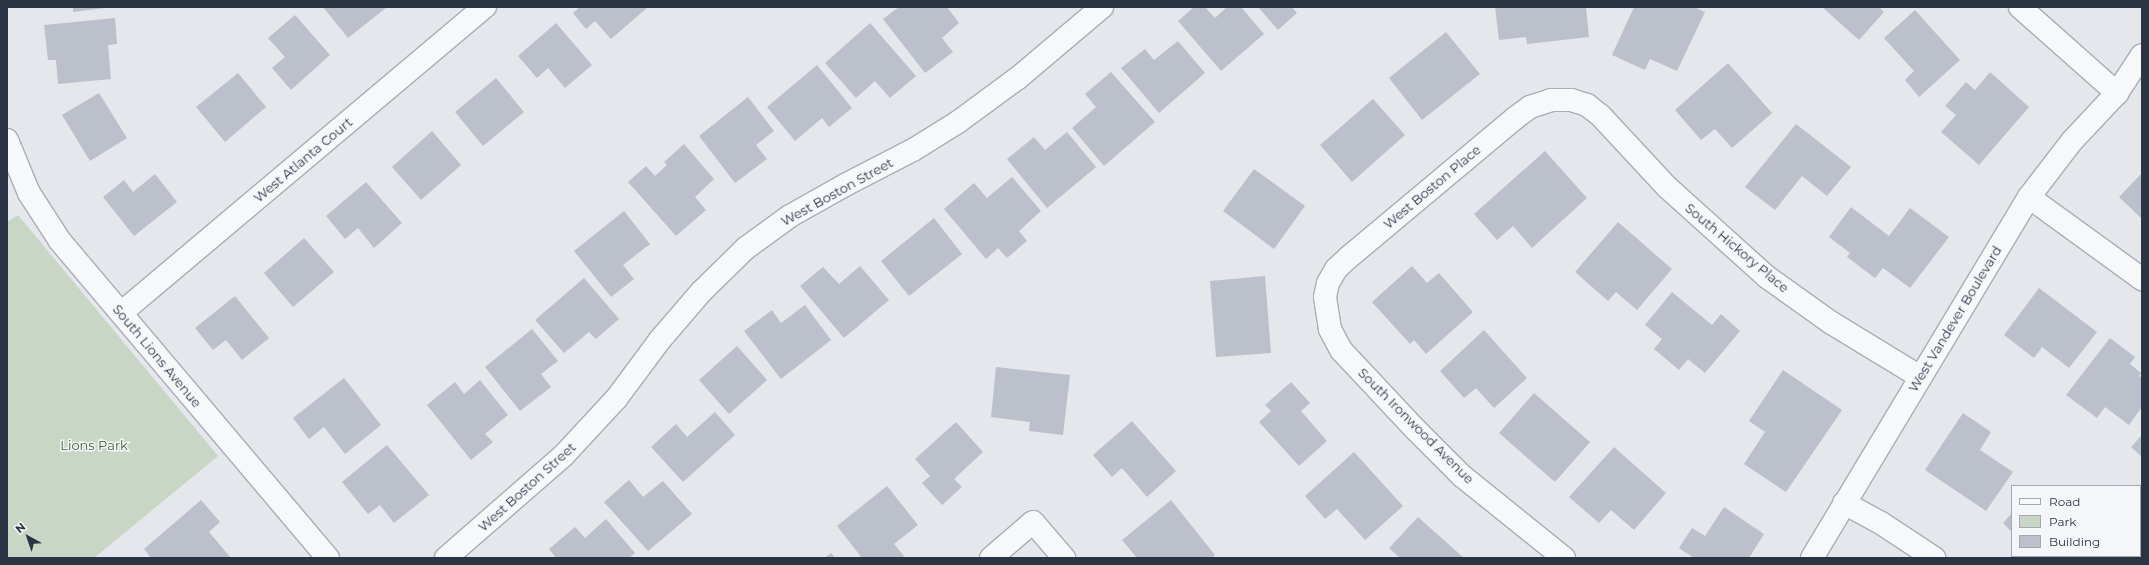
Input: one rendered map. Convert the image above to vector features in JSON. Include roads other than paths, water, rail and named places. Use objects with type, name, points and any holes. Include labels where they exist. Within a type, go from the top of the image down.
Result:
[{"type":"street","name":"West Boston Street","points":[[446,558],[563,456],[616,399],[660,341],[701,292],[746,248],[790,216],[847,184],[913,150],[958,122],[1018,78],[1102,7]]},
{"type":"street","points":[[2020,7],[2117,93]]},
{"type":"street","name":"West Atlanta Court","points":[[121,313],[470,12]]},
{"type":"street","name":"West Vandever Boulevard","points":[[1812,558],[2029,197],[2072,141],[2117,93],[2142,55]]},
{"type":"street","name":"West Vandever Boulevard","points":[[2117,93],[2142,77]]},
{"type":"street","name":"West Boston Place","points":[[1327,310],[1325,297],[1328,283],[1336,269],[1349,257],[1530,107],[1551,100],[1571,100]]},
{"type":"street","name":"South Hickory Place","points":[[1571,100],[1587,105],[1600,115],[1666,187],[1767,277],[1830,322],[1920,377]]},
{"type":"street","name":"South Lions Avenue","points":[[7,140],[29,193],[60,241],[328,558]]},
{"type":"street","points":[[2029,197],[2142,279]]},
{"type":"street","name":"South Ironwood Avenue","points":[[1327,310],[1330,329],[1341,350],[1415,429],[1462,476],[1564,558]]},
{"type":"street","points":[[1844,503],[1881,523],[1934,558]]},
{"type":"street","points":[[991,558],[1033,522],[1064,558]]},
{"type":"park label","name":"Lions Park","points":[[94,445]]}]
